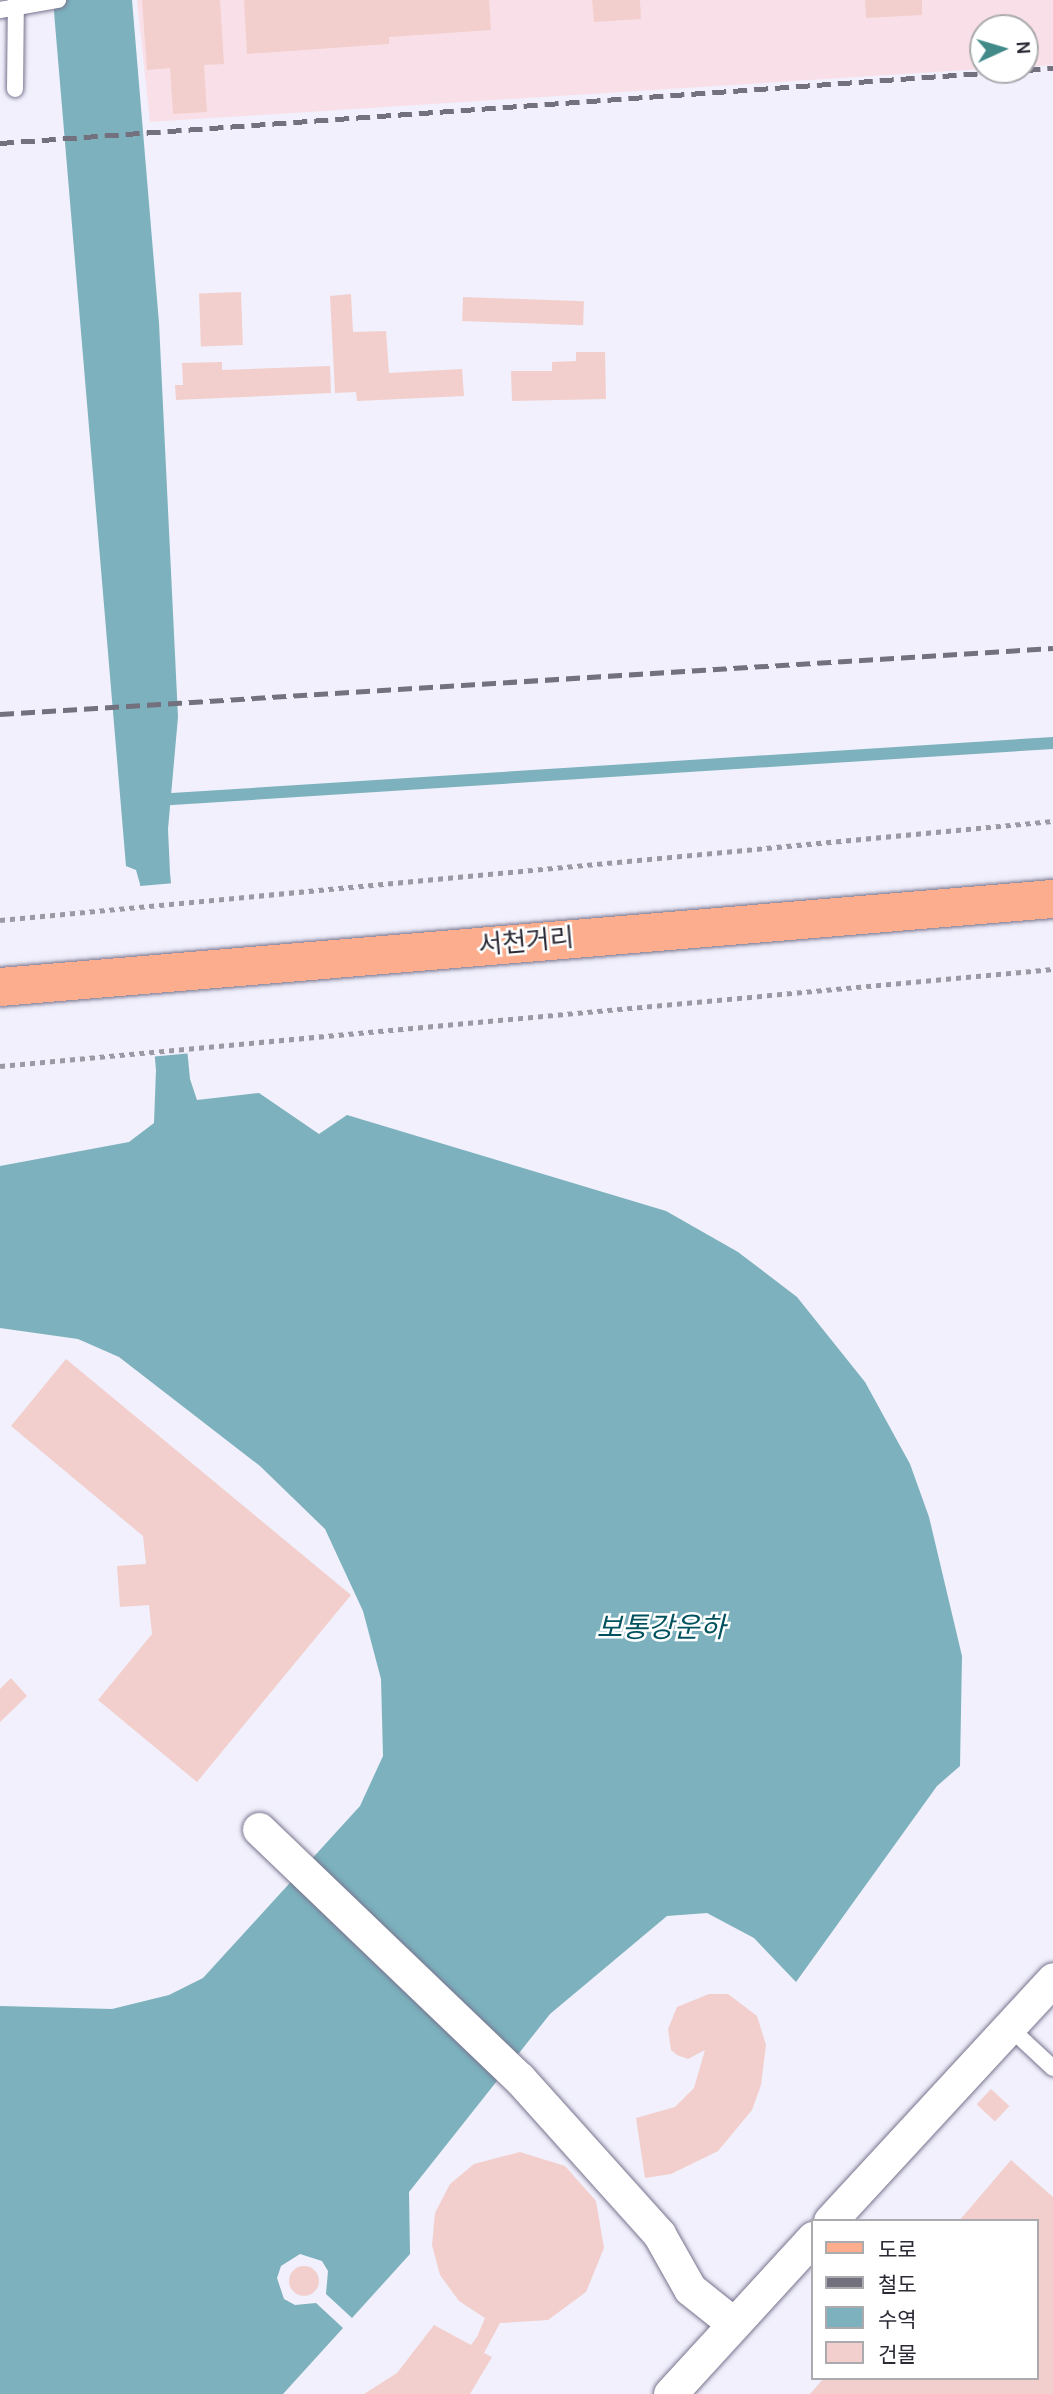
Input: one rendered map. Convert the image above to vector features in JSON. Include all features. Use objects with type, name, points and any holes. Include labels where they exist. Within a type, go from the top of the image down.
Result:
[{"type":"main road","name":"서천거리","points":[[0,987],[1053,899]]},
{"type":"street","points":[[259,1829],[519,2078],[659,2234],[690,2289],[734,2324]]},
{"type":"street","points":[[832,2219],[1053,1979]]},
{"type":"street","points":[[670,2394],[811,2240]]},
{"type":"lane","points":[[15,89],[10,6],[58,0]]},
{"type":"lane","points":[[1009,2027],[1053,2068]]},
{"type":"path","points":[[0,920],[1053,821]]},
{"type":"path","points":[[0,1066],[1053,969]]},
{"type":"shaded area","points":[[137,0],[1053,0],[1053,65],[1039,66],[1039,14],[969,14],[969,70],[150,122]]},
{"type":"water","name":"보통강운하","points":[[53,0],[132,0],[159,323],[178,717],[168,829],[170,873],[190,1079],[197,1100],[259,1093],[319,1134],[347,1115],[666,1211],[738,1252],[797,1297],[865,1382],[910,1464],[929,1517],[962,1656],[960,1766],[937,1786],[796,1982],[754,1938],[707,1913],[667,1916],[550,2014],[409,2192],[410,2254],[352,2318],[326,2294],[328,2271],[322,2261],[300,2254],[281,2266],[277,2278],[284,2299],[295,2305],[316,2303],[343,2328],[283,2394],[0,2394],[0,2006],[112,2009],[169,1995],[203,1978],[360,1806],[383,1756],[381,1679],[363,1611],[325,1529],[260,1466],[119,1357],[78,1339],[0,1328],[0,1166],[129,1142],[154,1123],[156,1070],[140,884],[136,870],[126,866]]},
{"type":"pier","points":[[175,883],[190,1053],[152,1057],[137,886]]},
{"type":"building","points":[[142,0],[220,0],[224,64],[204,65],[207,112],[173,114],[170,68],[147,70]]},
{"type":"building","points":[[244,0],[489,0],[491,30],[389,37],[389,44],[247,54]]},
{"type":"building","points":[[592,0],[640,0],[641,19],[594,22]]},
{"type":"building","points":[[865,0],[922,0],[922,15],[866,18]]},
{"type":"building","points":[[241,292],[243,345],[201,346],[199,293]]},
{"type":"building","points":[[351,294],[353,332],[386,331],[389,373],[462,369],[464,396],[357,401],[356,392],[335,393],[330,296]]},
{"type":"building","points":[[463,297],[584,301],[583,325],[462,321]]},
{"type":"building","points":[[576,352],[605,352],[606,399],[512,401],[511,371],[552,371],[552,362],[576,361]]},
{"type":"building","points":[[222,362],[222,370],[330,366],[331,393],[176,400],[175,385],[183,385],[182,363]]},
{"type":"building","points":[[66,1359],[351,1595],[197,1782],[98,1700],[152,1634],[149,1605],[120,1607],[117,1566],[146,1564],[143,1536],[11,1426]]},
{"type":"building","points":[[11,1678],[27,1696],[0,1722],[0,1689]]},
{"type":"building","points":[[709,1994],[728,1994],[757,2016],[766,2045],[761,2085],[752,2110],[718,2151],[671,2174],[645,2178],[636,2118],[675,2107],[694,2088],[705,2050],[688,2059],[677,2055],[671,2050],[668,2029],[677,2007]]},
{"type":"building","points":[[991,2089],[1009,2106],[995,2121],[977,2104]]},
{"type":"building","points":[[520,2152],[565,2166],[596,2201],[604,2248],[586,2292],[548,2320],[500,2323],[484,2353],[492,2357],[470,2394],[364,2394],[397,2373],[434,2325],[471,2345],[477,2337],[485,2318],[459,2301],[440,2275],[432,2245],[435,2213],[450,2184],[474,2164]]},
{"type":"building","points":[[1011,2160],[1053,2197],[1053,2394],[810,2394],[822,2380],[1039,2380],[1039,2219],[961,2219]]},
{"type":"building","points":[[304,2266],[315,2270],[319,2281],[315,2292],[304,2296],[293,2292],[289,2281],[293,2270]]},
{"type":"waterway","points":[[156,800],[1053,743]]},
{"type":"railway","points":[[0,143],[1053,68]]},
{"type":"railway","points":[[0,714],[1053,648]]}]
